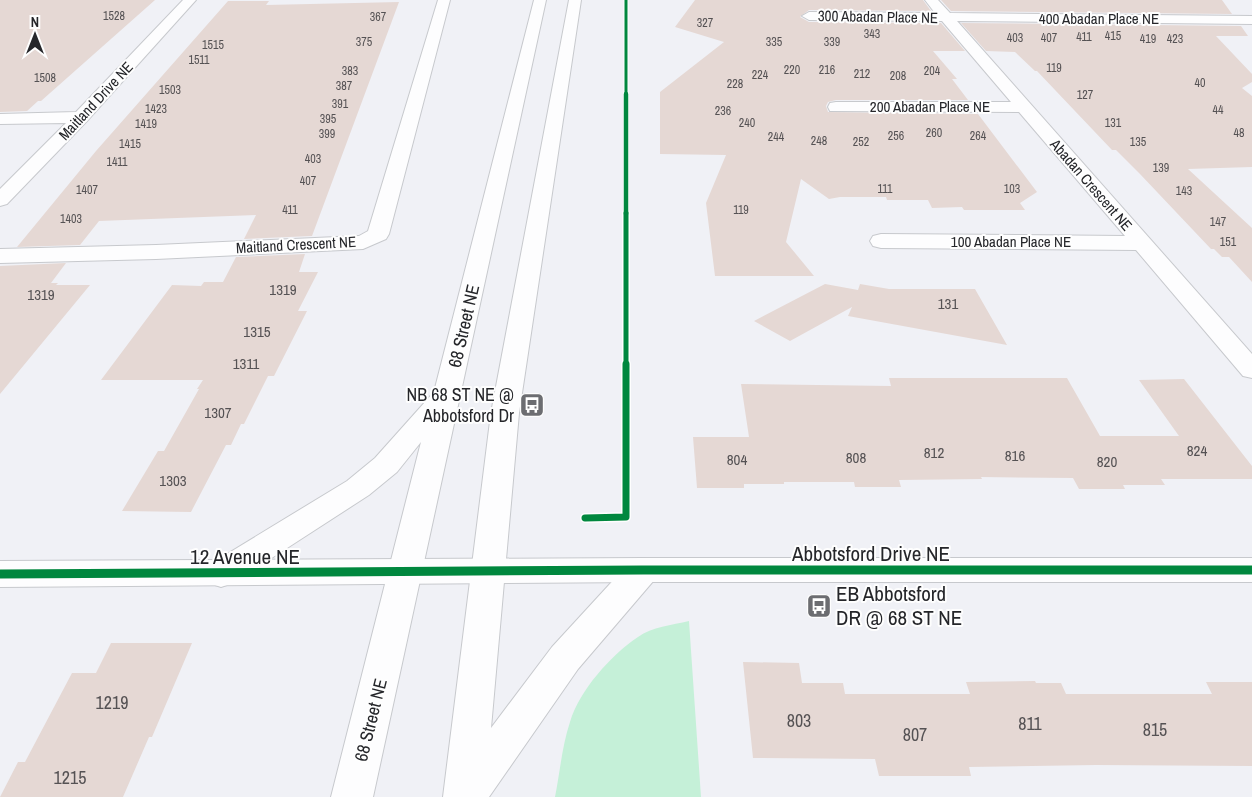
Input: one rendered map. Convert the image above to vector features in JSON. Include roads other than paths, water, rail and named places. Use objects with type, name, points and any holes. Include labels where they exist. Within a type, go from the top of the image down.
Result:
[{"type":"street","name":"Maitland Drive NE","points":[[0,200],[81,118],[190,0]]},
{"type":"street","name":"Maitland Crescent NE","points":[[0,256],[156,252],[363,242],[378,234],[444,0]]},
{"type":"street","name":"68 Street NE","points":[[352,797],[540,0]]},
{"type":"street","points":[[464,797],[506,413],[575,0]]},
{"type":"street","name":"Abadan Crescent NE","points":[[931,0],[1252,370]]},
{"type":"street","name":"300 Abadan Place NE","points":[[809,16],[946,18]]},
{"type":"street","name":"400 Abadan Place NE","points":[[946,18],[1252,20]]},
{"type":"street","name":"200 Abadan Place NE","points":[[836,107],[1024,107]]},
{"type":"street","points":[[0,119],[81,118]]},
{"type":"street","name":"100 Abadan Place NE","points":[[881,241],[1141,243]]},
{"type":"street","points":[[221,574],[358,488],[386,465],[448,393]]},
{"type":"street","name":"Abbotsford Drive NE","points":[[490,570],[1252,570]]},
{"type":"street","name":"12 Avenue NE","points":[[0,574],[221,574],[490,570]]},
{"type":"street","points":[[464,797],[565,658],[589,628],[643,570]]},
{"type":"place","name":"NB 68 ST NE @ Abbotsford Dr","points":[[532,405]]},
{"type":"place","name":"EB Abbotsford DR @ 68 ST NE","points":[[819,606]]}]
